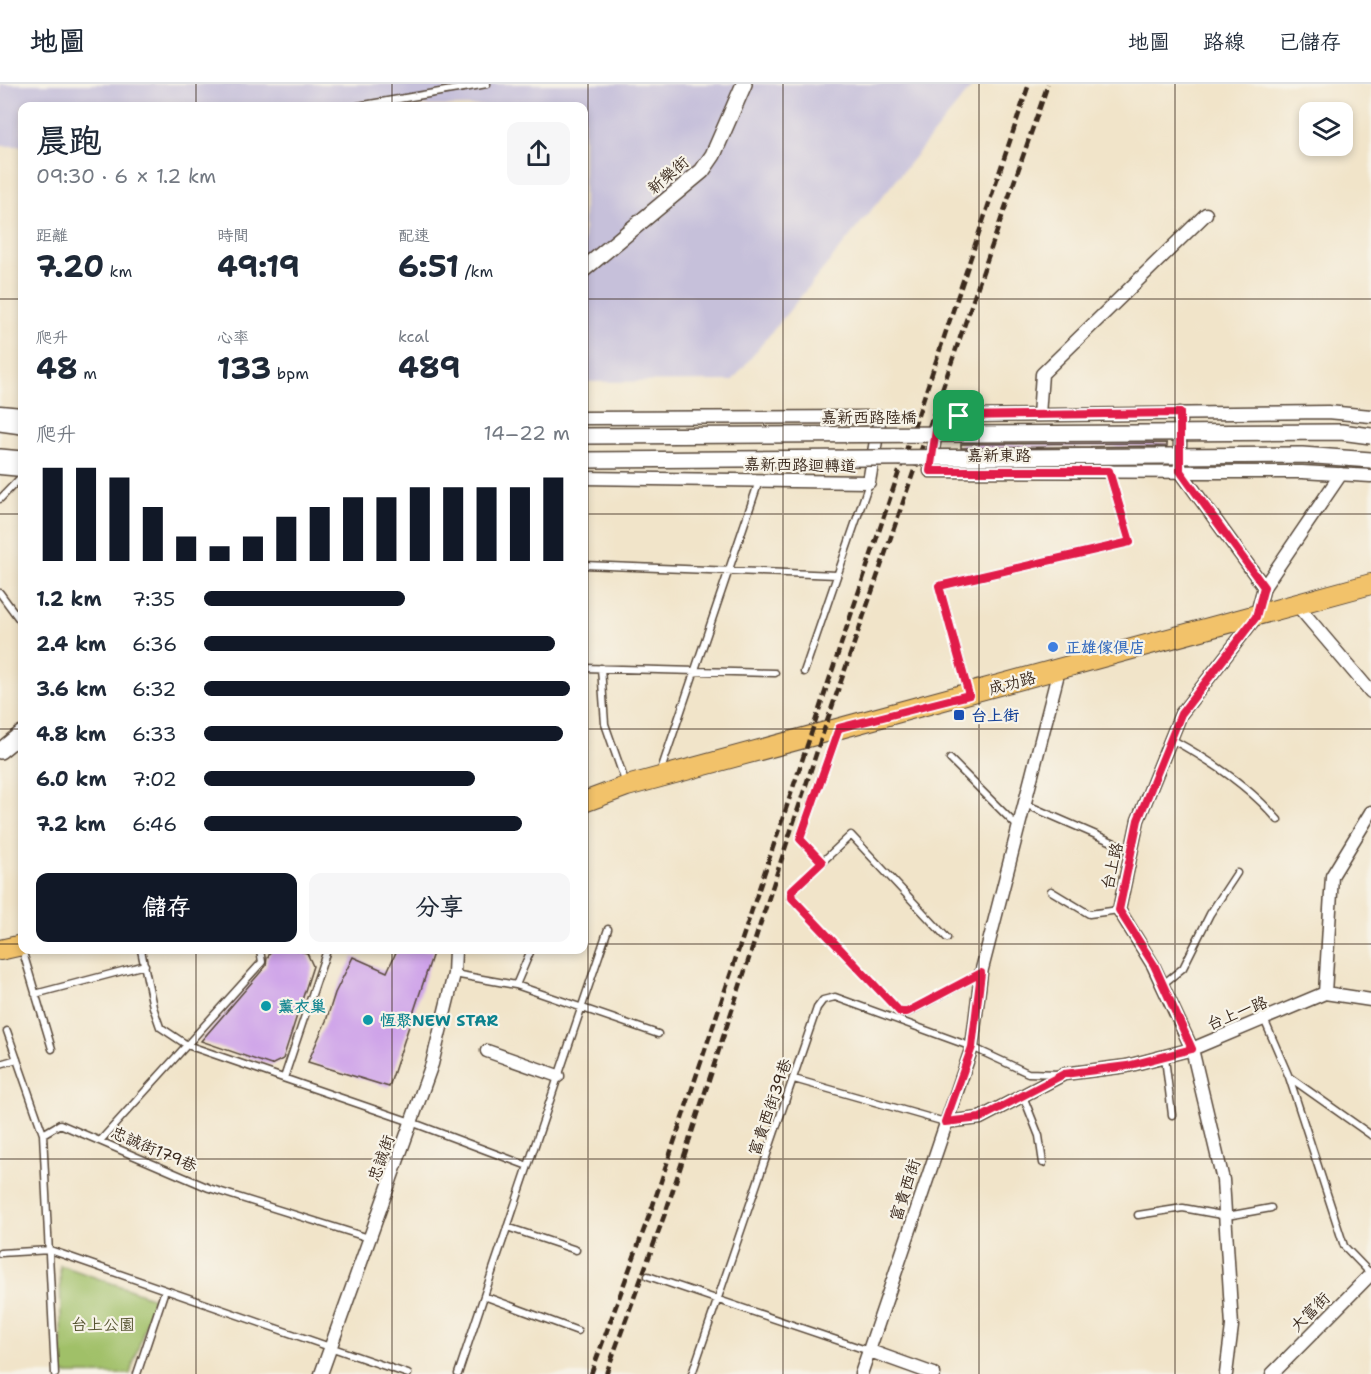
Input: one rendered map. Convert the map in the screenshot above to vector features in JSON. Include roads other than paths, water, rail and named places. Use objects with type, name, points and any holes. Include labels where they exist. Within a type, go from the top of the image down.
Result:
[{"type":"main road","name":"成功路","points":[[588,801],[627,786],[1371,584]]},
{"type":"main road","points":[[0,950],[18,946]]},
{"type":"street","name":"新樂街","points":[[588,266],[702,171],[713,155],[744,84]]},
{"type":"street","points":[[1039,415],[1042,374],[1206,214]]},
{"type":"street","name":"嘉新東路","points":[[1371,416],[1328,411],[959,416],[937,423],[930,471],[1180,471],[1371,476]]},
{"type":"street","points":[[0,412],[18,414]]},
{"type":"street","points":[[1180,413],[1180,471],[1264,587]]},
{"type":"street","name":"嘉新西路迴轉道","points":[[588,418],[880,417],[869,482],[588,478]]},
{"type":"street","points":[[0,423],[18,425]]},
{"type":"street","name":"嘉新西路陸橋","points":[[588,436],[1329,432],[1371,435]]},
{"type":"street","points":[[588,460],[1302,455],[1371,460]]},
{"type":"street","points":[[0,457],[18,459]]},
{"type":"street","points":[[0,468],[18,470]]},
{"type":"street","name":"台上路","points":[[1226,1374],[1232,1326],[1223,1180],[1192,1049],[1163,984],[1119,910],[1134,851],[1138,820],[1181,714],[1256,617],[1264,587],[1341,474]]},
{"type":"street","points":[[1297,605],[1371,692]]},
{"type":"street","name":"富貴西街","points":[[861,1374],[972,1047],[981,973],[1059,670]]},
{"type":"street","points":[[0,752],[18,736]]},
{"type":"street","points":[[1371,812],[1332,876],[1325,993],[1371,1000]]},
{"type":"street","name":"忠誠街","points":[[321,1374],[432,1064],[454,974],[455,954]]},
{"type":"street","name":"台上一路","points":[[945,1122],[980,1118],[1064,1074],[1165,1058],[1192,1049],[1325,993]]},
{"type":"street","points":[[487,1051],[558,1076]]},
{"type":"street","name":"大富街","points":[[1272,1374],[1371,1274]]},
{"type":"street","points":[[870,1351],[934,1374]]},
{"type":"lane","points":[[383,102],[487,84]]},
{"type":"lane","points":[[969,695],[939,586],[1130,542],[1109,471]]},
{"type":"lane","points":[[0,499],[18,480]]},
{"type":"lane","points":[[658,778],[759,481]]},
{"type":"lane","points":[[804,672],[869,482]]},
{"type":"lane","points":[[588,565],[728,573],[837,575]]},
{"type":"lane","points":[[0,593],[18,618]]},
{"type":"lane","points":[[588,668],[775,673]]},
{"type":"lane","points":[[601,668],[605,724],[627,786]]},
{"type":"lane","points":[[822,862],[800,839],[839,728]]},
{"type":"lane","points":[[1171,739],[1204,757],[1251,794],[1278,820]]},
{"type":"lane","points":[[950,759],[1019,827]]},
{"type":"lane","points":[[1025,804],[1134,851]]},
{"type":"lane","points":[[947,938],[851,835],[791,891],[792,898],[900,1012],[907,1012],[981,973]]},
{"type":"lane","points":[[1163,984],[1183,968],[1210,914],[1237,873]]},
{"type":"lane","points":[[1051,891],[1089,914],[1119,910]]},
{"type":"lane","points":[[458,1374],[608,929]]},
{"type":"lane","points":[[24,954],[52,1049]]},
{"type":"lane","points":[[142,954],[160,1027],[187,1045],[411,1122],[528,1167]]},
{"type":"lane","points":[[100,1141],[262,962],[261,954]]},
{"type":"lane","points":[[284,1078],[326,954]]},
{"type":"lane","points":[[516,985],[529,954]]},
{"type":"lane","points":[[35,994],[145,965]]},
{"type":"lane","points":[[454,974],[516,985],[658,1034]]},
{"type":"lane","name":"富貴西街39巷","points":[[692,1374],[817,1008],[823,1000],[835,997],[972,1047]]},
{"type":"lane","points":[[1264,1019],[1289,1077],[1344,1246],[1371,1274]]},
{"type":"lane","points":[[7,1031],[43,1134],[55,1374]]},
{"type":"lane","points":[[972,1047],[1028,1073],[1064,1074]]},
{"type":"lane","points":[[1165,1058],[1172,1115]]},
{"type":"lane","points":[[0,1064],[17,1059]]},
{"type":"lane","points":[[1289,1077],[1371,1135]]},
{"type":"lane","points":[[794,1079],[945,1122]]},
{"type":"lane","points":[[1023,1096],[1039,1136],[1043,1163]]},
{"type":"lane","name":"忠誠街179巷","points":[[43,1134],[60,1124],[209,1188],[369,1238]]},
{"type":"lane","points":[[1138,1215],[1183,1208],[1227,1216],[1271,1208]]},
{"type":"lane","points":[[507,1227],[576,1250]]},
{"type":"lane","points":[[0,1253],[50,1250],[408,1374]]},
{"type":"lane","points":[[648,1276],[870,1351]]},
{"type":"lane","points":[[137,1374],[165,1290]]},
{"type":"lane","points":[[484,1296],[578,1330]]},
{"type":"railway","points":[[591,1374],[653,1205],[1029,84]]},
{"type":"railway","points":[[606,1374],[667,1208],[823,733],[1048,84]]},
{"type":"place","name":"正雄傢俱店","points":[[1053,647]]},
{"type":"place","name":"台上街","points":[[959,715]]},
{"type":"place","name":"薰衣巢","points":[[266,1006]]},
{"type":"place","name":"恆聚NEW STAR","points":[[368,1020]]},
{"type":"park label","name":"台上公園","points":[[103,1324]]}]
